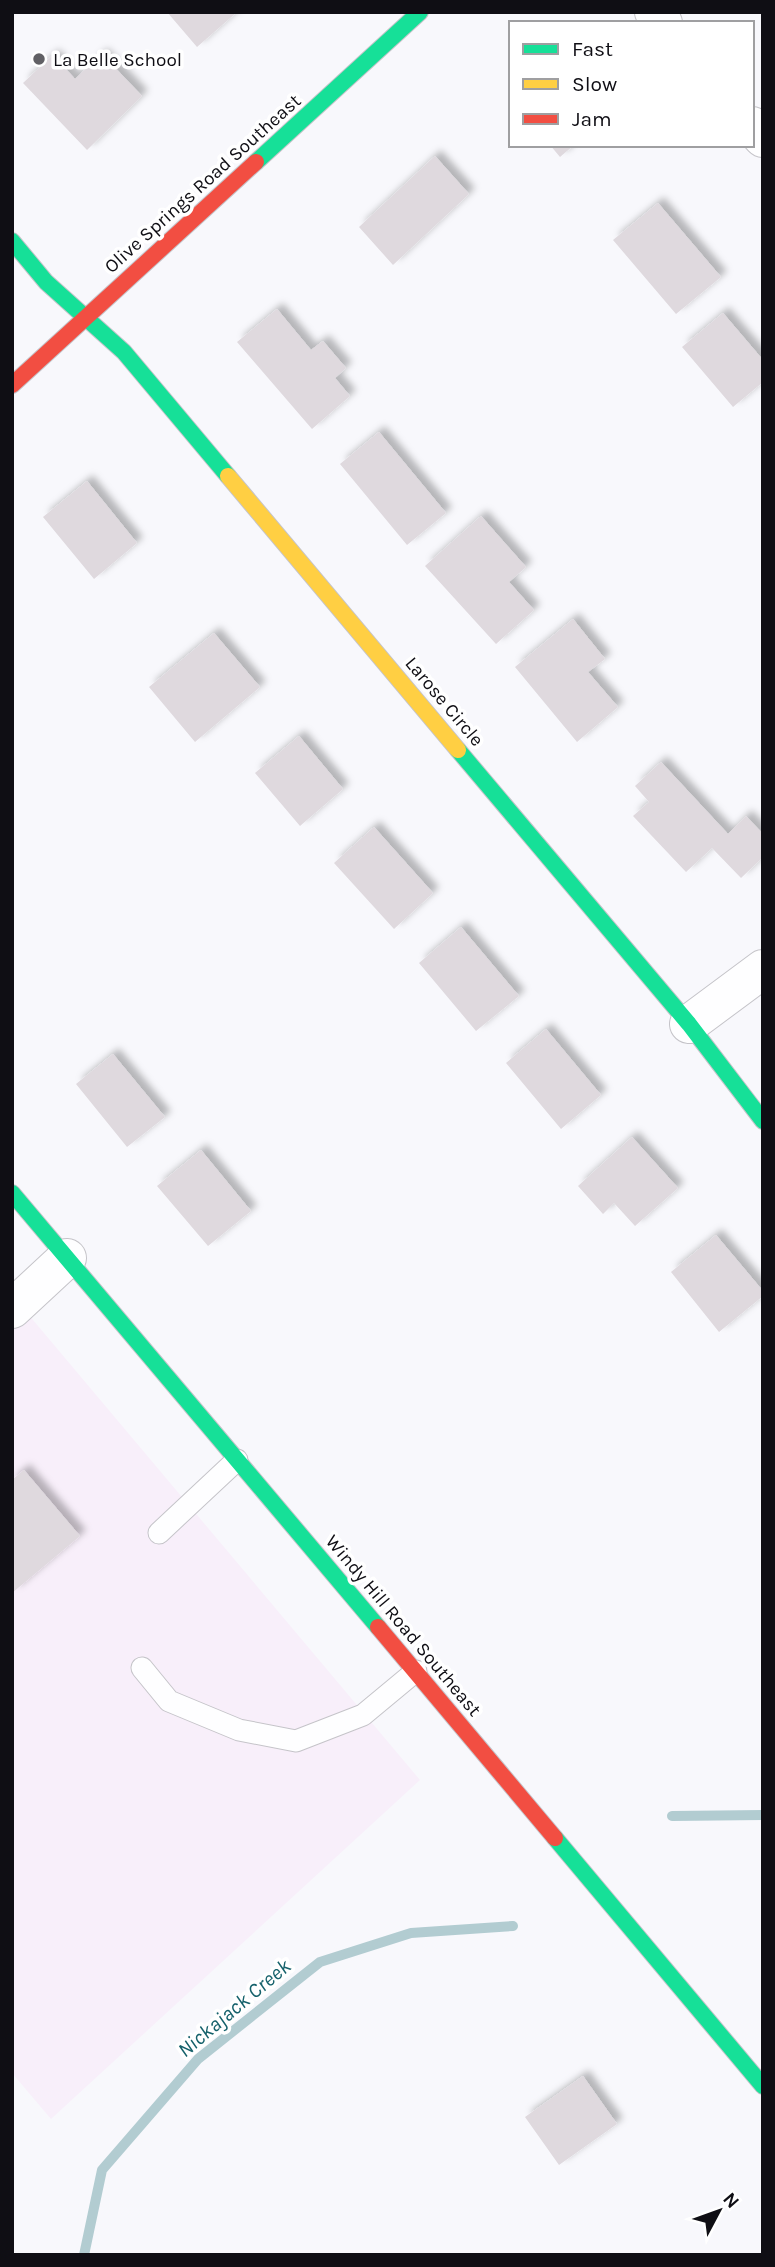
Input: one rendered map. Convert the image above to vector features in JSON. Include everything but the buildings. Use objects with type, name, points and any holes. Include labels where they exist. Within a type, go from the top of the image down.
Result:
[{"type":"street","name":"Olive Springs Road Southeast","points":[[12,385],[419,12]]},
{"type":"street","name":"Larose Circle","points":[[12,241],[46,282],[124,352],[689,1024],[763,1121]]},
{"type":"street","points":[[689,1024],[763,968]]},
{"type":"street","name":"Windy Hill Road Southeast","points":[[12,1193],[763,2086]]},
{"type":"street","points":[[12,1308],[67,1258]]},
{"type":"lane","points":[[159,1533],[237,1460]]},
{"type":"lane","points":[[142,1668],[169,1701],[239,1730],[296,1741],[363,1714],[416,1671]]},
{"type":"shaded area","points":[[12,1295],[420,1780],[51,2119],[12,2073]]},
{"type":"waterway","name":"Nickajack Creek","points":[[672,1816],[763,1815]]},
{"type":"waterway","name":"Nickajack Creek","points":[[84,2255],[102,2170],[198,2059],[320,1962],[411,1933],[513,1926]]},
{"type":"traffic: fast","points":[[256,162],[420,12]]},
{"type":"traffic: fast","points":[[12,241],[46,282],[124,352],[228,476]]},
{"type":"traffic: fast","points":[[458,750],[689,1024],[763,1121]]},
{"type":"traffic: fast","points":[[12,1193],[378,1627]]},
{"type":"traffic: fast","points":[[555,1838],[763,2086]]},
{"type":"traffic: slow","points":[[228,476],[458,750]]},
{"type":"traffic: jam","points":[[12,385],[256,162]]},
{"type":"traffic: jam","points":[[378,1627],[555,1838]]},
{"type":"place","name":"La Belle School","points":[[39,59]]}]
